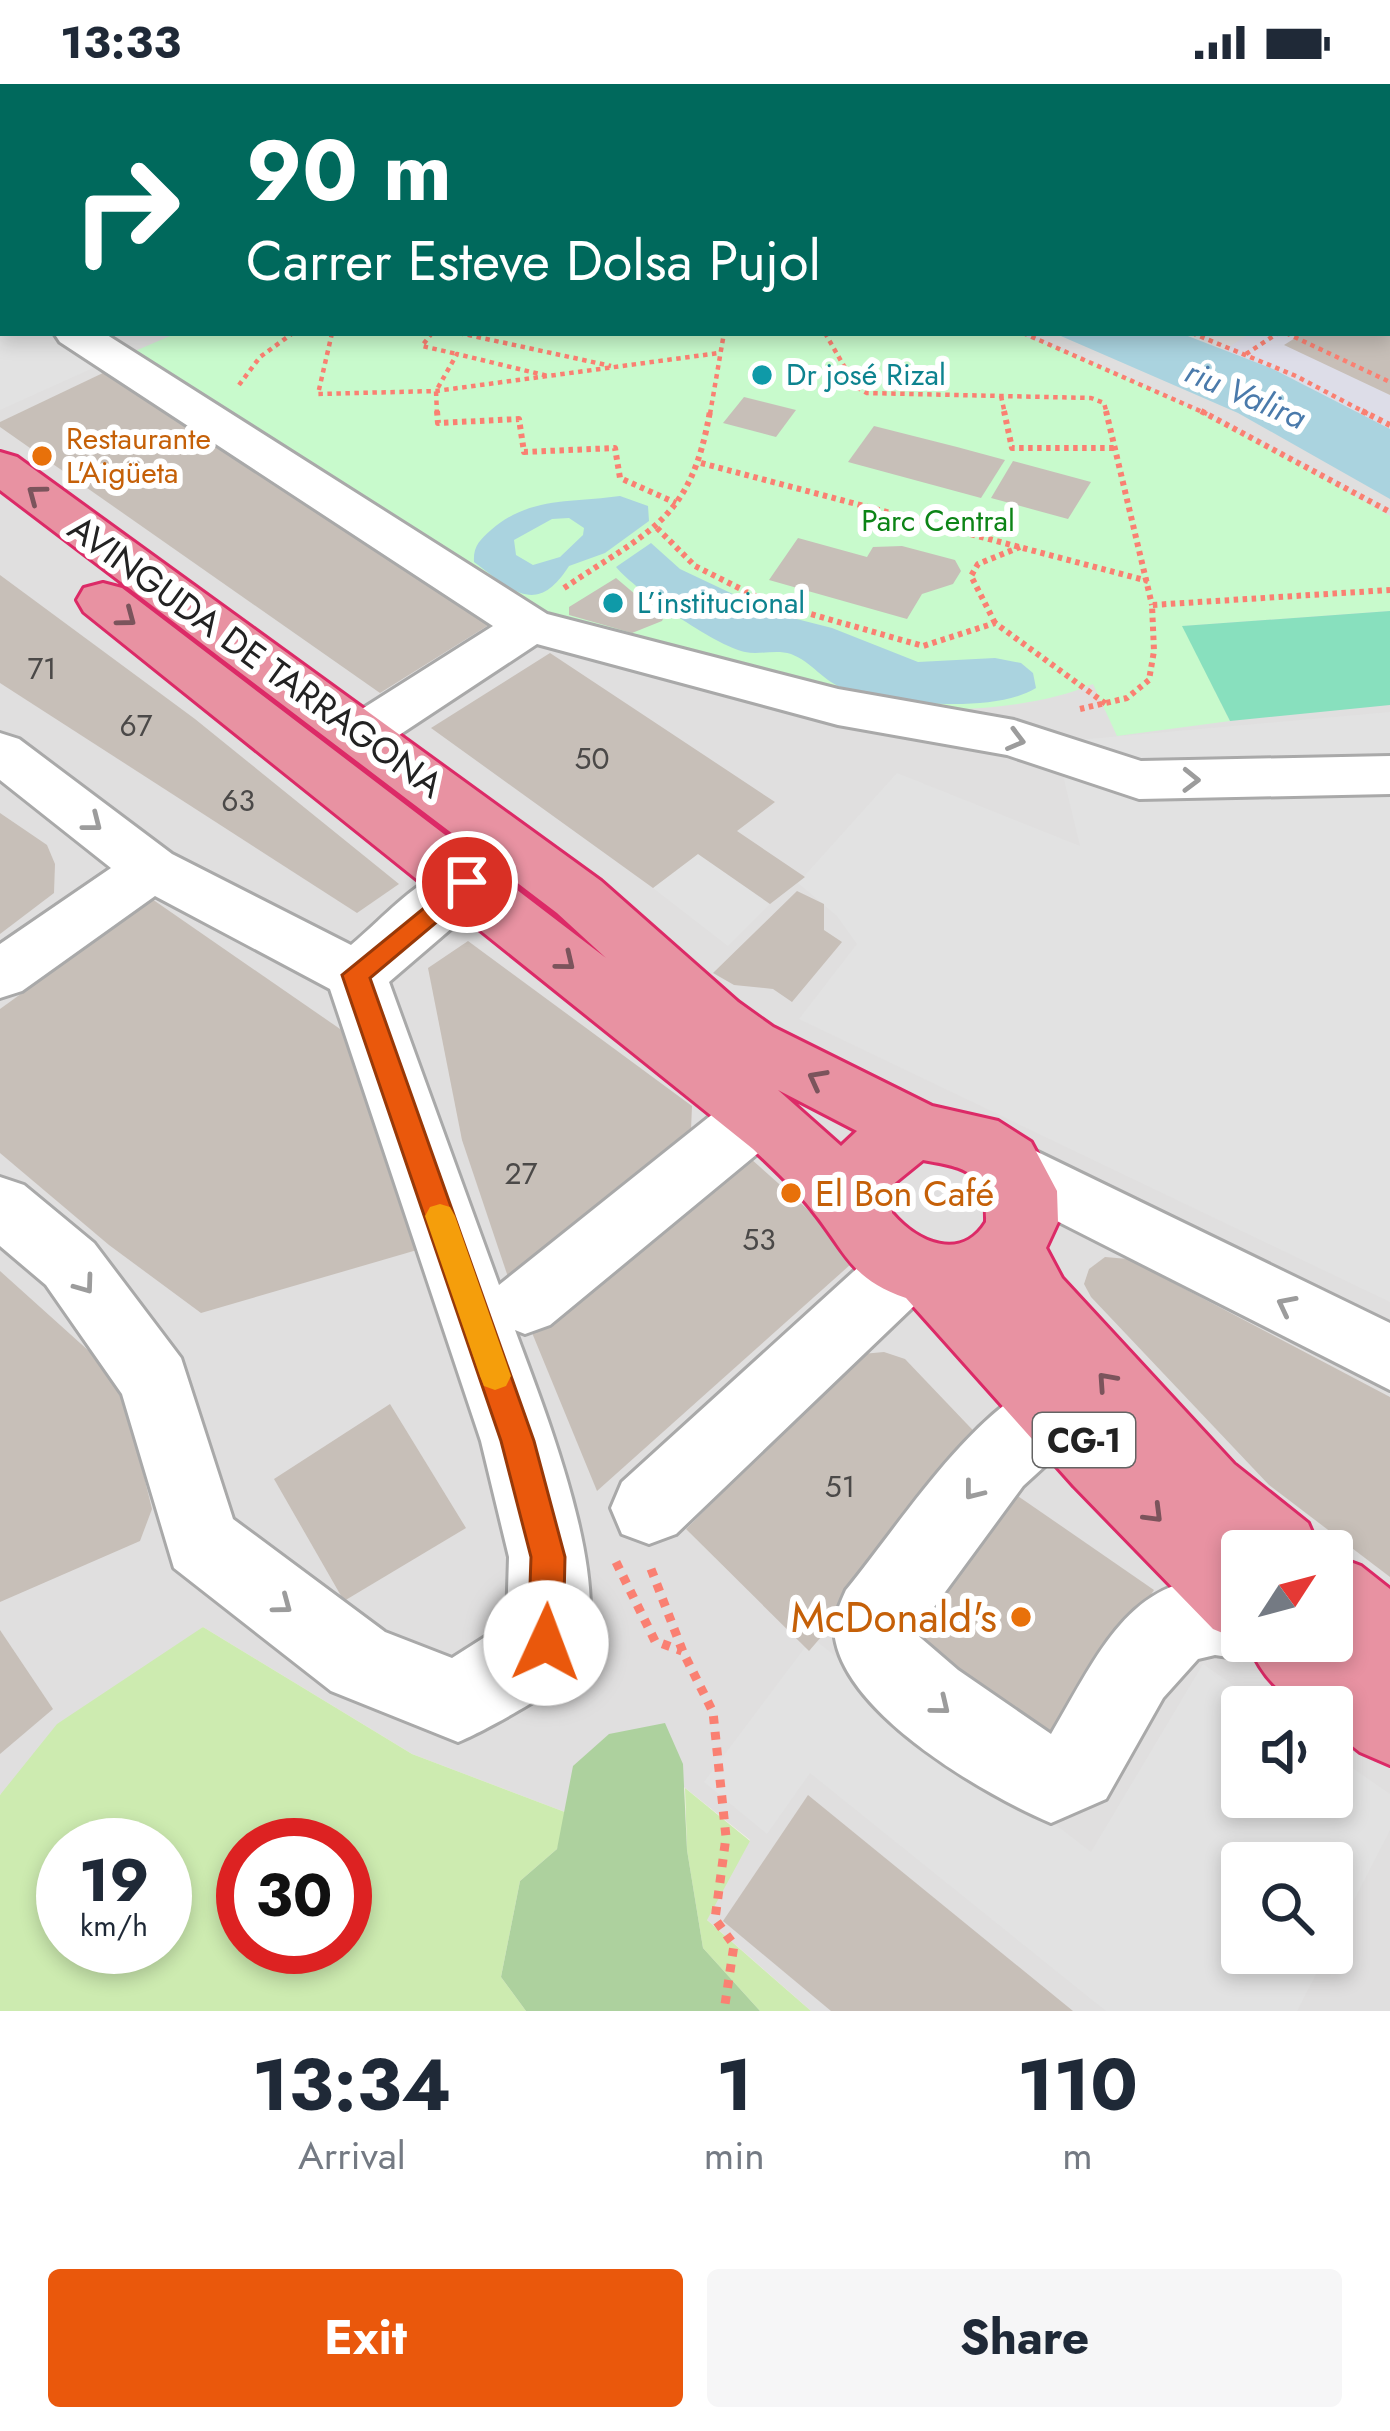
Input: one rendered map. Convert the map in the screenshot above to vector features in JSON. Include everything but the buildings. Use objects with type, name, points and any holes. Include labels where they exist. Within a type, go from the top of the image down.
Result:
[{"type":"highway","name":"AVINGUDA DE TARRAGONA","points":[[0,467],[579,897],[715,1020],[750,1045],[921,1132]]},
{"type":"highway","name":"AVINGUDA DE TARRAGONA","points":[[0,522],[467,882],[757,1116],[837,1187],[857,1214]]},
{"type":"highway","points":[[857,1214],[855,1191],[862,1170],[876,1151],[896,1139],[921,1132],[963,1136],[1009,1166],[1022,1187],[1026,1210],[1022,1233],[1010,1252],[975,1273],[922,1272]]},
{"type":"highway","name":"CG-1","points":[[857,1214],[868,1237],[887,1256],[922,1272],[1221,1579]]},
{"type":"highway","name":"CG-1","points":[[1010,1252],[1036,1301],[1206,1492],[1253,1530]]},
{"type":"highway","points":[[1353,1612],[1390,1642]]},
{"type":"highway","points":[[1315,1662],[1390,1723]]},
{"type":"street","points":[[80,336],[524,622],[838,706],[1014,738],[1139,779],[1390,775]]},
{"type":"street","points":[[362,734],[524,622]]},
{"type":"street","points":[[0,752],[152,869],[356,975],[518,1441],[548,1557],[546,1643],[458,1701],[359,1663],[201,1542],[154,1381],[70,1264],[0,1204]]},
{"type":"street","points":[[0,975],[152,869]]},
{"type":"street","points":[[356,975],[467,882]]},
{"type":"street","points":[[525,1303],[757,1116]]},
{"type":"street","points":[[1009,1166],[1390,1358]]},
{"type":"street","points":[[649,1508],[889,1284],[922,1272]]},
{"type":"street","points":[[1056,1408],[997,1461],[874,1618],[877,1648],[902,1674],[1014,1764],[1051,1781],[1075,1771],[1131,1671],[1167,1633],[1194,1618],[1221,1615]]},
{"type":"path","points":[[220,426],[237,388],[260,358],[289,336]]},
{"type":"path","points":[[331,336],[318,394],[436,391],[718,353]]},
{"type":"path","points":[[430,336],[422,346],[548,376]]},
{"type":"path","points":[[474,336],[615,367]]},
{"type":"path","points":[[524,622],[657,528],[676,502],[700,463],[723,336]]},
{"type":"path","points":[[827,336],[861,391],[1104,403],[1148,581],[1156,670],[1150,686],[1135,698],[1070,711]]},
{"type":"path","points":[[1032,336],[1095,358],[1221,417],[1390,512]]},
{"type":"path","points":[[1200,336],[1390,425]]},
{"type":"path","points":[[1246,354],[1277,336]]},
{"type":"path","points":[[1289,336],[1390,382]]},
{"type":"path","points":[[457,354],[436,391],[438,423],[519,419],[524,452],[615,448],[620,478],[676,502]]},
{"type":"path","points":[[1001,396],[1012,448],[1115,448]]},
{"type":"path","points":[[700,463],[1148,581]]},
{"type":"path","points":[[657,528],[695,566],[765,601],[923,646],[995,622]]},
{"type":"path","points":[[1020,547],[978,564],[970,576],[995,622],[1106,704]]},
{"type":"path","points":[[1152,605],[1390,590]]},
{"type":"path","points":[[649,1508],[646,1557],[682,1652],[713,1712],[726,1837],[715,1918],[734,1945],[724,2011]]},
{"type":"shaded area","points":[[0,336],[1390,336],[1390,2011],[811,2011],[706,1919],[750,1840],[629,1743],[570,1814],[412,1754],[203,1627],[0,1795]]},
{"type":"shaded area","points":[[0,336],[60,336],[104,363],[0,410]]},
{"type":"shaded area","points":[[1246,336],[1300,336],[1286,345],[1390,395],[1390,429],[1273,369],[1224,350]]},
{"type":"shaded area","points":[[1390,712],[1390,1302],[799,1019],[857,944],[837,916],[798,883],[897,773],[1080,846],[1055,742]]},
{"type":"shaded area","points":[[698,854],[770,904],[728,946],[653,888]]},
{"type":"shaded area","points":[[812,1638],[1091,1852],[1203,1664],[1234,1686],[1221,1686],[1221,1818],[1353,1818],[1353,1768],[1390,1794],[1390,1830],[1353,1902],[1353,1842],[1221,1842],[1221,1974],[1316,1974],[1297,2011],[1106,2011],[810,1773],[767,1834],[704,1782]]},
{"type":"green space","name":"Parc Central","points":[[170,336],[1023,336],[1207,416],[1390,516],[1390,611],[1183,626],[1230,721],[1117,736],[1093,684],[1006,706],[916,709],[666,649],[520,600],[135,351]]},
{"type":"green space","points":[[1390,611],[1390,705],[1230,721],[1182,626]]},
{"type":"green space","points":[[203,1627],[412,1754],[570,1814],[557,1849],[520,1881],[501,1977],[526,2011],[0,2011],[0,1795],[57,1724]]},
{"type":"green space","points":[[665,1723],[683,1764],[687,1850],[703,1948],[760,2011],[526,2011],[501,1977],[520,1881],[557,1849],[573,1766],[609,1734]]},
{"type":"green space","points":[[685,1788],[750,1841],[707,1920],[811,2011],[760,2011],[703,1948],[687,1850]]},
{"type":"water","name":"riu Valira","points":[[1061,336],[1188,336],[1273,369],[1390,429],[1390,499],[1238,413]]},
{"type":"water","points":[[620,496],[648,506],[649,521],[605,553],[569,566],[546,591],[535,595],[513,590],[474,562],[476,547],[484,537],[521,511]],"holes":[[[569,518],[584,528],[583,535],[560,557],[533,565],[516,555],[514,540],[552,519]]]},
{"type":"water","points":[[651,543],[680,569],[773,613],[832,628],[918,662],[995,658],[1021,663],[1033,673],[1036,688],[970,704],[889,699],[838,686],[791,654],[732,648],[677,616],[616,567]]},
{"type":"slow traffic","points":[[440,1216],[495,1376]]},
{"type":"place","name":"Dr josé Rizal","points":[[762,375]]},
{"type":"place","name":"Restaurante L'Aigüeta","points":[[42,456]]},
{"type":"place","name":"L’institucional","points":[[613,603]]},
{"type":"place","name":"El Bon Café","points":[[791,1193]]},
{"type":"place","name":"McDonald's","points":[[1021,1617]]},
{"type":"route","points":[[467,882],[356,975],[518,1441],[548,1557],[546,1643]]}]
